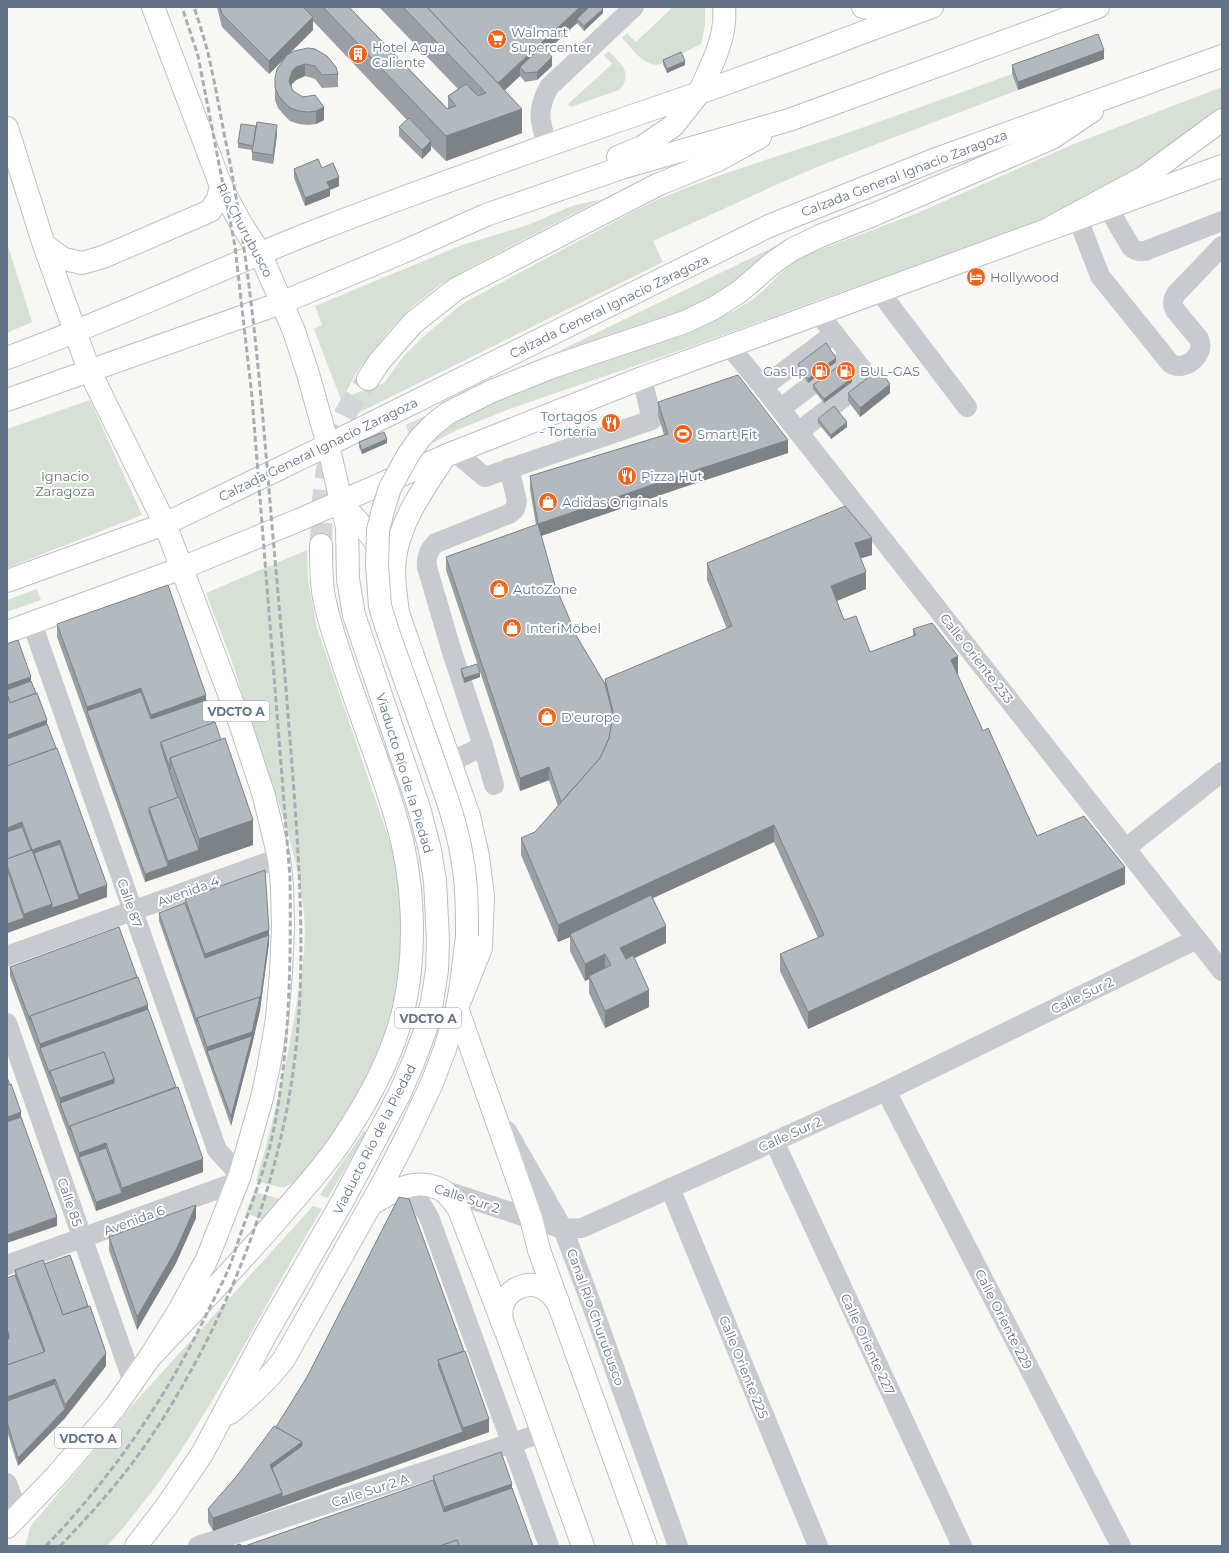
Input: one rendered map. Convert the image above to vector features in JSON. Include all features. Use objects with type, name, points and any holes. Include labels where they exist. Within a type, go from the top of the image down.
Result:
[{"type":"main road","name":"Río Churubusco","points":[[153,7],[221,186],[240,222],[260,253],[294,331],[328,445],[340,502]]},
{"type":"main road","points":[[7,400],[281,303],[403,252],[642,147],[673,126],[698,93],[711,67],[723,34],[725,16],[724,7]]},
{"type":"main road","points":[[863,7],[877,9],[930,8]]},
{"type":"main road","points":[[486,215],[621,168],[789,120],[1098,7]]},
{"type":"main road","points":[[7,358],[75,332],[260,253],[378,207],[547,145],[698,93],[930,8]]},
{"type":"main road","name":"Calzada General Ignacio Zaragoza","points":[[7,581],[165,524],[328,445],[769,226],[939,158],[1222,56]]},
{"type":"main road","points":[[221,1420],[256,1391],[284,1359],[406,1139],[432,1083],[445,1049],[457,1008],[467,936],[466,882],[462,858],[457,832],[448,802],[380,606],[377,565],[378,530],[387,495],[397,472],[420,438],[448,413],[471,400],[552,367],[685,322],[714,308],[738,292],[774,262],[793,249],[820,236],[873,215],[1052,138],[1120,92]]},
{"type":"main road","points":[[368,379],[379,362],[413,323],[456,289],[657,185],[718,160],[789,120]]},
{"type":"main road","points":[[1048,229],[1143,178],[1222,120]]},
{"type":"main road","points":[[7,128],[44,245],[89,370],[165,524],[182,568]]},
{"type":"main road","points":[[7,632],[182,568],[450,454],[642,378],[1222,166]]},
{"type":"main road","points":[[44,245],[64,259],[82,263],[103,257],[210,211],[218,199],[221,186]]},
{"type":"main road","points":[[450,454],[415,504],[404,527],[395,557],[394,581],[398,613],[469,816],[478,856],[483,897],[482,948],[457,1008]]},
{"type":"main road","points":[[340,502],[373,538],[394,581]]},
{"type":"main road","name":"Viaducto Río de la Piedad","points":[[137,1546],[185,1482],[221,1420],[266,1334],[342,1202],[399,1095],[425,1030],[432,1002],[437,970],[438,940],[435,881],[430,850],[419,808],[354,615],[348,579],[347,527],[340,502]]},
{"type":"main road","points":[[150,1357],[229,1275],[318,1172],[335,1150],[352,1124],[376,1081],[386,1060],[404,1008],[410,968],[412,927],[407,868],[396,818],[332,631],[323,591],[321,545]]},
{"type":"main road","name":"VDCTO A","points":[[13,1521],[57,1475],[115,1407],[134,1382],[180,1309],[207,1259],[239,1179],[262,1098],[277,1019],[283,927],[282,885],[279,858],[264,796],[251,753],[182,568]]},
{"type":"main road","name":"Canal Río Churubusco","points":[[457,1008],[531,1218],[539,1250],[646,1546]]},
{"type":"main road","name":"Calle Sur 2","points":[[370,1205],[390,1193],[419,1184],[443,1190]]},
{"type":"main road","points":[[443,1190],[458,1207],[501,1320],[583,1546]]},
{"type":"main road","points":[[501,1320],[502,1307],[505,1300],[510,1293],[523,1286],[539,1286],[546,1290],[558,1302]]},
{"type":"street","points":[[547,145],[540,111],[543,99],[549,87],[634,7]]},
{"type":"street","points":[[1108,208],[1131,247],[1140,252],[1222,221]]},
{"type":"street","points":[[1078,219],[1100,276],[1170,363],[1175,366],[1181,367],[1197,356],[1201,351],[1201,345],[1199,339],[1175,310],[1172,305],[1173,299],[1222,246]]},
{"type":"street","points":[[879,291],[967,407]]},
{"type":"street","points":[[798,432],[869,378],[818,313]]},
{"type":"street","points":[[763,386],[834,334]]},
{"type":"street","name":"Calle Oriente 233","points":[[730,347],[763,386],[1222,971]]},
{"type":"street","points":[[780,409],[851,355]]},
{"type":"street","points":[[450,454],[485,477],[652,420],[642,378]]},
{"type":"street","points":[[494,785],[483,746],[451,649],[426,559],[428,552],[436,543],[509,514],[515,509],[517,501],[509,468]]},
{"type":"street","name":"Calle 87","points":[[32,623],[217,1150],[239,1179]]},
{"type":"street","points":[[451,762],[483,746]]},
{"type":"street","points":[[1126,848],[1222,772]]},
{"type":"street","name":"Avenida 4","points":[[16,953],[279,858]]},
{"type":"street","name":"Calle Sur 2","points":[[443,1190],[563,1229],[582,1228],[886,1091],[1197,939]]},
{"type":"street","name":"Calle 85","points":[[7,1023],[134,1382]]},
{"type":"street","name":"Calle Oriente 229","points":[[886,1091],[1121,1546]]},
{"type":"street","name":"Canal Río Churubusco","points":[[489,1099],[563,1229],[592,1303],[678,1546]]},
{"type":"street","name":"Calle Oriente 227","points":[[774,1141],[962,1546]]},
{"type":"street","name":"Avenida 6","points":[[7,1265],[239,1179]]},
{"type":"street","points":[[410,1186],[429,1217],[548,1546]]},
{"type":"street","name":"Calle Oriente 225","points":[[670,1188],[818,1546]]},
{"type":"street","name":"Calle Sur 2 A","points":[[198,1546],[542,1433]]},
{"type":"street","points":[[7,1483],[13,1521]]},
{"type":"green space","points":[[673,7],[705,7],[705,25],[701,44],[661,64],[655,65],[644,61],[622,38],[627,33],[636,42]]},
{"type":"green space","points":[[609,51],[624,69],[626,74],[623,84],[619,90],[571,107],[568,104],[612,64],[604,55]]},
{"type":"green space","points":[[1012,74],[1018,90],[827,163],[653,241],[663,262],[348,418],[314,329],[322,325],[315,306],[462,245],[528,225],[572,206],[602,199],[469,268],[440,285],[411,308],[388,332],[356,373],[343,398],[384,383],[404,356],[422,338],[467,301],[640,208],[720,175],[855,130]]},
{"type":"green space","points":[[1222,87],[1222,109],[1133,171],[1063,214],[835,294],[690,347],[512,408],[457,430],[415,452],[406,425],[778,245],[780,248],[692,330],[724,316],[746,304],[792,264],[808,254],[915,214],[1074,144]]},
{"type":"green space","points":[[7,243],[32,322],[7,333]]},
{"type":"green space","name":"Ignacio Zaragoza","points":[[90,400],[142,515],[7,568],[7,429]]},
{"type":"green space","points":[[307,550],[308,580],[317,628],[392,848],[399,882],[404,937],[397,992],[383,1044],[351,1108],[309,1169],[293,1183],[284,1187],[279,1187],[256,1181],[279,1095],[292,1030],[303,961],[305,937],[304,914],[297,870],[280,806],[234,667],[206,593]]},
{"type":"green space","points":[[37,589],[41,600],[7,612],[7,600]]},
{"type":"green space","points":[[364,1131],[367,1132],[328,1198],[320,1195]]},
{"type":"green space","points":[[254,1192],[284,1200],[266,1221],[246,1213]]},
{"type":"green space","points":[[313,1206],[322,1209],[223,1383],[197,1426],[140,1508],[107,1546],[25,1546],[30,1528],[34,1522],[137,1400]]},
{"type":"building","points":[[220,7],[303,7],[313,17],[269,61],[222,14]]},
{"type":"building","points":[[323,7],[349,7],[447,109],[456,106],[448,96],[466,84],[478,96],[486,93],[403,7],[427,7],[522,109],[446,136]]},
{"type":"building","name":"Walmart Supercenter","points":[[427,7],[580,7],[498,83]]},
{"type":"building","points":[[589,7],[601,7],[603,9],[584,26],[577,19]]},
{"type":"building","points":[[1098,34],[1104,50],[1018,82],[1012,65]]},
{"type":"building","points":[[542,46],[552,57],[537,72],[525,73],[520,67]]},
{"type":"building","points":[[308,48],[315,49],[327,56],[336,67],[338,74],[322,75],[315,66],[305,64],[296,67],[292,71],[289,81],[293,91],[303,97],[315,95],[324,107],[316,111],[308,112],[290,108],[284,102],[278,95],[275,87],[275,78],[277,69],[287,55],[294,51]]},
{"type":"building","points":[[681,52],[685,61],[667,69],[663,60]]},
{"type":"building","points":[[409,118],[431,141],[422,150],[399,127]]},
{"type":"building","points":[[257,122],[277,125],[273,155],[252,152]]},
{"type":"building","points":[[241,124],[256,126],[253,146],[238,143]]},
{"type":"building","points":[[318,159],[322,168],[333,163],[339,177],[327,182],[330,188],[305,198],[294,169]]},
{"type":"building","points":[[826,343],[836,358],[808,379],[798,364]]},
{"type":"building","points":[[841,364],[852,378],[824,399],[813,385]]},
{"type":"building","points":[[879,369],[890,384],[860,408],[848,393]]},
{"type":"building","points":[[738,375],[788,440],[538,524],[530,476],[668,434],[658,402]]},
{"type":"building","points":[[834,406],[847,422],[831,435],[818,419]]},
{"type":"building","points":[[384,432],[387,439],[362,450],[359,442]]},
{"type":"building","points":[[845,506],[872,538],[855,543],[866,572],[831,586],[844,620],[856,616],[870,652],[916,635],[913,629],[932,623],[958,656],[951,660],[983,731],[988,728],[1037,836],[1084,816],[1125,867],[808,1012],[780,954],[824,935],[774,825],[558,925],[521,838],[535,832],[600,758],[609,738],[613,712],[605,679],[732,626],[707,563]]},
{"type":"building","points":[[538,524],[555,585],[577,637],[605,684],[613,715],[609,738],[600,758],[561,802],[549,767],[520,778],[446,557]]},
{"type":"building","points":[[168,585],[206,695],[151,715],[141,688],[87,707],[57,624]]},
{"type":"building","points":[[18,640],[31,677],[7,685],[7,644]]},
{"type":"building","points":[[477,664],[480,673],[464,678],[461,669]]},
{"type":"building","points":[[31,681],[36,693],[10,703],[7,690]]},
{"type":"building","points":[[141,692],[151,719],[206,700],[214,723],[161,742],[178,798],[149,808],[149,812],[168,866],[145,874],[87,711]]},
{"type":"building","points":[[37,693],[47,720],[7,735],[7,694],[10,703]]},
{"type":"building","points":[[215,722],[221,740],[170,758],[170,769],[161,742]]},
{"type":"building","points":[[47,724],[56,748],[7,766],[7,739]]},
{"type":"building","points":[[225,738],[253,820],[199,839],[170,758]]},
{"type":"building","points":[[57,748],[107,885],[79,895],[60,840],[32,850],[22,822],[7,828],[7,766]]},
{"type":"building","points":[[179,797],[199,850],[168,861],[149,808]]},
{"type":"building","points":[[22,827],[31,850],[7,859],[7,832]]},
{"type":"building","points":[[60,844],[79,899],[52,908],[52,904],[34,853]]},
{"type":"building","points":[[32,850],[52,904],[24,914],[7,865],[7,859]]},
{"type":"building","points":[[7,869],[24,918],[7,924]]},
{"type":"building","points":[[265,870],[269,930],[205,954],[185,899]]},
{"type":"building","points":[[651,895],[666,926],[620,948],[626,959],[633,955],[649,990],[605,1011],[589,976],[611,965],[605,954],[585,964],[570,934]]},
{"type":"building","points":[[185,903],[205,958],[269,935],[260,1001],[260,997],[197,1018],[197,1022],[159,913]]},
{"type":"building","points":[[119,927],[137,977],[30,1016],[30,1020],[10,967]]},
{"type":"building","points":[[138,977],[148,1005],[40,1044],[30,1016]]},
{"type":"building","points":[[260,997],[252,1032],[207,1047],[197,1018]]},
{"type":"building","points":[[148,1009],[176,1087],[70,1126],[70,1130],[60,1103],[114,1083],[114,1079],[104,1052],[50,1071],[50,1075],[40,1048]]},
{"type":"building","points":[[252,1036],[231,1117],[207,1051]]},
{"type":"building","points":[[104,1052],[114,1079],[60,1098],[50,1071]]},
{"type":"building","points":[[7,1077],[10,1085],[7,1086]]},
{"type":"building","points":[[11,1084],[21,1112],[7,1117],[7,1086]]},
{"type":"building","points":[[178,1087],[203,1159],[122,1188],[106,1143],[79,1153],[70,1126]]},
{"type":"building","points":[[21,1117],[57,1217],[7,1235],[7,1122]]},
{"type":"building","points":[[106,1148],[122,1193],[96,1202],[79,1157]]},
{"type":"building","points":[[399,1197],[409,1199],[464,1351],[438,1360],[440,1364],[438,1364],[463,1432],[282,1497],[282,1493],[272,1468],[302,1446],[302,1442],[276,1427],[307,1377]]},
{"type":"building","points":[[196,1205],[176,1250],[137,1317],[109,1237]]},
{"type":"building","points":[[70,1255],[88,1306],[63,1315],[44,1264]]},
{"type":"building","points":[[43,1260],[63,1315],[90,1306],[106,1353],[65,1405],[55,1379],[7,1397],[7,1365],[45,1351],[15,1270]]},
{"type":"building","points":[[15,1275],[44,1352],[7,1365],[7,1339],[9,1339],[9,1334],[7,1330],[7,1278]]},
{"type":"building","points":[[465,1351],[489,1419],[463,1428],[438,1360]]},
{"type":"building","points":[[55,1384],[65,1409],[18,1458],[7,1422],[7,1401]]},
{"type":"building","points":[[274,1426],[302,1442],[270,1465],[282,1493],[213,1518],[208,1509],[236,1477]]},
{"type":"building","points":[[501,1452],[512,1484],[444,1507],[433,1476]]},
{"type":"building","points":[[433,1480],[444,1512],[512,1488],[533,1546],[459,1546],[457,1540],[440,1546],[245,1546]]},
{"type":"building","points":[[457,1540],[459,1546],[440,1546]]},
{"type":"tunnel","points":[[321,545],[323,497],[332,448],[343,418],[368,379]]},
{"type":"railway","points":[[46,1546],[93,1492],[136,1435],[175,1374],[224,1279],[269,1151],[279,1097],[286,1035],[290,972],[290,878],[252,397],[235,246],[198,56],[182,7]]},
{"type":"railway","points":[[60,1546],[111,1490],[148,1442],[188,1377],[221,1312],[238,1273],[266,1193],[287,1111],[298,1027],[301,924],[294,786],[254,328],[233,182],[208,53],[194,7]]},
{"type":"place","name":"Walmart Supercenter","points":[[497,39]]},
{"type":"place","name":"Hotel Agua Caliente","points":[[358,54]]},
{"type":"place","name":"Hollywood","points":[[976,277]]},
{"type":"place","name":"Gas Lp","points":[[821,371]]},
{"type":"place","name":"BUL-GAS","points":[[846,371]]},
{"type":"place","name":"Tortagos - Tortería","points":[[611,423]]},
{"type":"place","name":"Smart Fit","points":[[683,434]]},
{"type":"place","name":"Pizza Hut","points":[[627,476]]},
{"type":"place","name":"Adidas Originals","points":[[548,502]]},
{"type":"place","name":"AutoZone","points":[[499,589]]},
{"type":"place","name":"InteriMöbel","points":[[512,628]]},
{"type":"place","name":"D'europe","points":[[547,717]]}]
